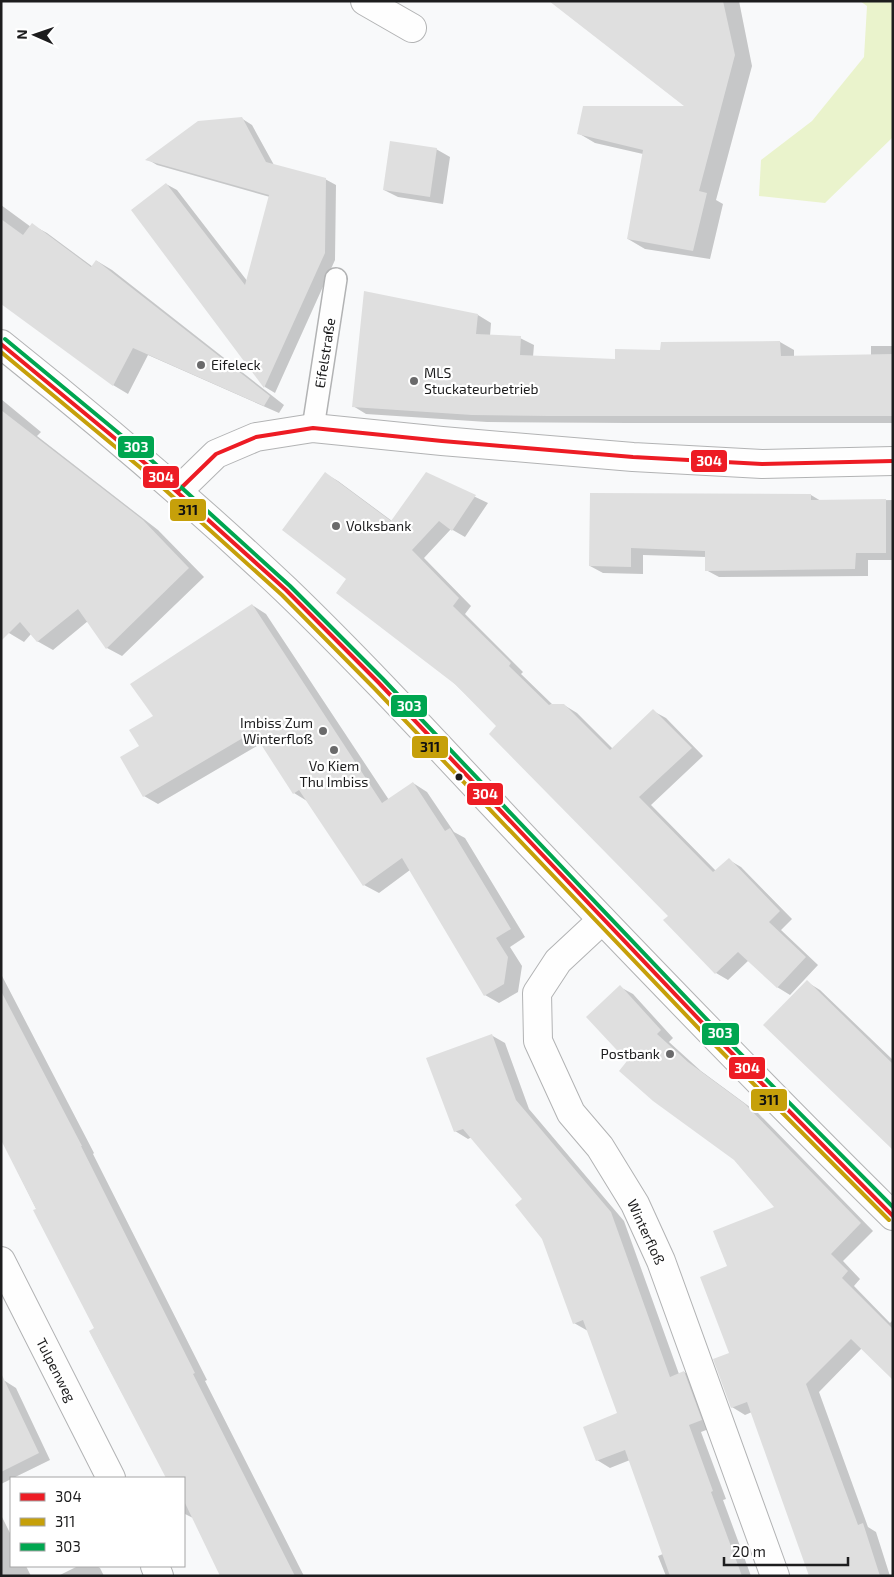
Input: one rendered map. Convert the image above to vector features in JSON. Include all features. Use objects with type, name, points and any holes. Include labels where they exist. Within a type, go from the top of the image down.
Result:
[{"type":"street","points":[[365,1],[412,28]]},
{"type":"street","points":[[1,344],[178,491],[295,599],[388,694],[602,920],[804,1128],[893,1216]]},
{"type":"street","points":[[178,491],[216,454],[256,437],[313,428],[633,457],[762,464],[893,461]]},
{"type":"street","name":"Winterfloß","points":[[602,920],[558,961],[537,993],[538,1042],[571,1114],[600,1148],[635,1204],[661,1261],[775,1576]]},
{"type":"street","name":"Tulpenweg","points":[[1,1261],[110,1477]]},
{"type":"lane","name":"Eifelstraße","points":[[313,428],[336,279]]},
{"type":"green space","points":[[860,1],[893,1],[893,137],[825,203],[759,196],[761,160],[812,121],[864,57],[867,6]]},
{"type":"building","points":[[549,1],[723,1],[735,55],[699,191],[707,193],[693,251],[627,239],[643,150],[577,134],[583,106],[684,106]]},
{"type":"building","points":[[242,117],[266,162],[326,178],[325,253],[264,388],[131,210],[166,183],[245,285],[269,195],[145,160],[198,121]]},
{"type":"building","points":[[390,141],[437,148],[430,197],[383,190]]},
{"type":"building","points":[[1,219],[23,235],[32,223],[91,267],[96,260],[270,396],[264,406],[133,348],[113,386],[1,304]]},
{"type":"building","points":[[364,291],[478,314],[476,334],[521,336],[520,355],[615,359],[615,349],[660,350],[661,342],[780,341],[781,356],[893,354],[893,416],[472,415],[352,407]]},
{"type":"building","points":[[1,410],[143,520],[189,568],[106,649],[78,609],[37,642],[20,622],[1,641]]},
{"type":"building","points":[[325,472],[391,521],[426,472],[476,495],[452,531],[439,521],[412,550],[459,598],[453,606],[511,663],[509,666],[549,705],[564,704],[610,750],[653,709],[692,748],[639,797],[713,872],[729,858],[780,911],[769,922],[806,957],[777,988],[738,952],[715,974],[663,920],[668,916],[489,734],[496,726],[456,685],[336,593],[346,579],[282,530]]},
{"type":"building","points":[[590,493],[811,494],[811,500],[886,499],[886,553],[856,553],[855,569],[705,571],[705,551],[631,548],[631,567],[589,566]]},
{"type":"building","points":[[252,604],[382,803],[413,782],[445,831],[450,828],[511,929],[496,938],[508,957],[504,984],[484,996],[402,858],[363,886],[299,790],[293,794],[253,732],[143,797],[120,757],[139,746],[129,730],[153,716],[130,684]]},
{"type":"building","points":[[807,980],[893,1064],[893,1150],[763,1025]]},
{"type":"building","points":[[620,985],[661,1030],[657,1034],[688,1062],[745,1104],[861,1223],[831,1254],[848,1271],[842,1278],[893,1329],[893,1380],[851,1339],[806,1384],[858,1525],[863,1523],[880,1576],[809,1576],[747,1402],[731,1408],[713,1359],[729,1353],[700,1277],[727,1266],[713,1231],[774,1207],[734,1160],[653,1101],[619,1071],[627,1061],[586,1017]]},
{"type":"building","points":[[1,991],[82,1146],[195,1373],[193,1374],[295,1576],[220,1576],[185,1503],[185,1477],[165,1477],[89,1331],[94,1328],[33,1210],[36,1209],[1,1140]]},
{"type":"building","points":[[492,1034],[516,1100],[611,1212],[670,1377],[684,1371],[702,1420],[689,1425],[742,1576],[670,1576],[625,1450],[596,1461],[583,1427],[617,1413],[583,1320],[573,1324],[542,1239],[515,1205],[522,1199],[463,1129],[454,1132],[426,1058]]},
{"type":"building","points":[[1,1373],[39,1453],[1,1472]]},
{"type":"transit line","name":"303","points":[[5,339],[150,459],[290,586],[383,679],[714,1027],[893,1207]]},
{"type":"transit line","name":"304","points":[[1,344],[146,464],[286,590],[379,683],[710,1031],[893,1216]]},
{"type":"transit line","name":"311","points":[[1,352],[142,469],[282,595],[374,688],[705,1035],[889,1220]]},
{"type":"transit line","name":"304","points":[[178,491],[216,454],[256,437],[313,428],[633,457],[762,464],[893,461]]},
{"type":"place","name":"Eifeleck","points":[[201,365]]},
{"type":"place","name":"MLS Stuckateurbetrieb","points":[[414,381]]},
{"type":"place","name":"Volksbank","points":[[336,526]]},
{"type":"place","name":"Imbiss Zum Winterfloß","points":[[323,731]]},
{"type":"place","name":"Vo Kiem Thu Imbiss","points":[[334,750]]},
{"type":"place","name":"Postbank","points":[[670,1054]]}]
